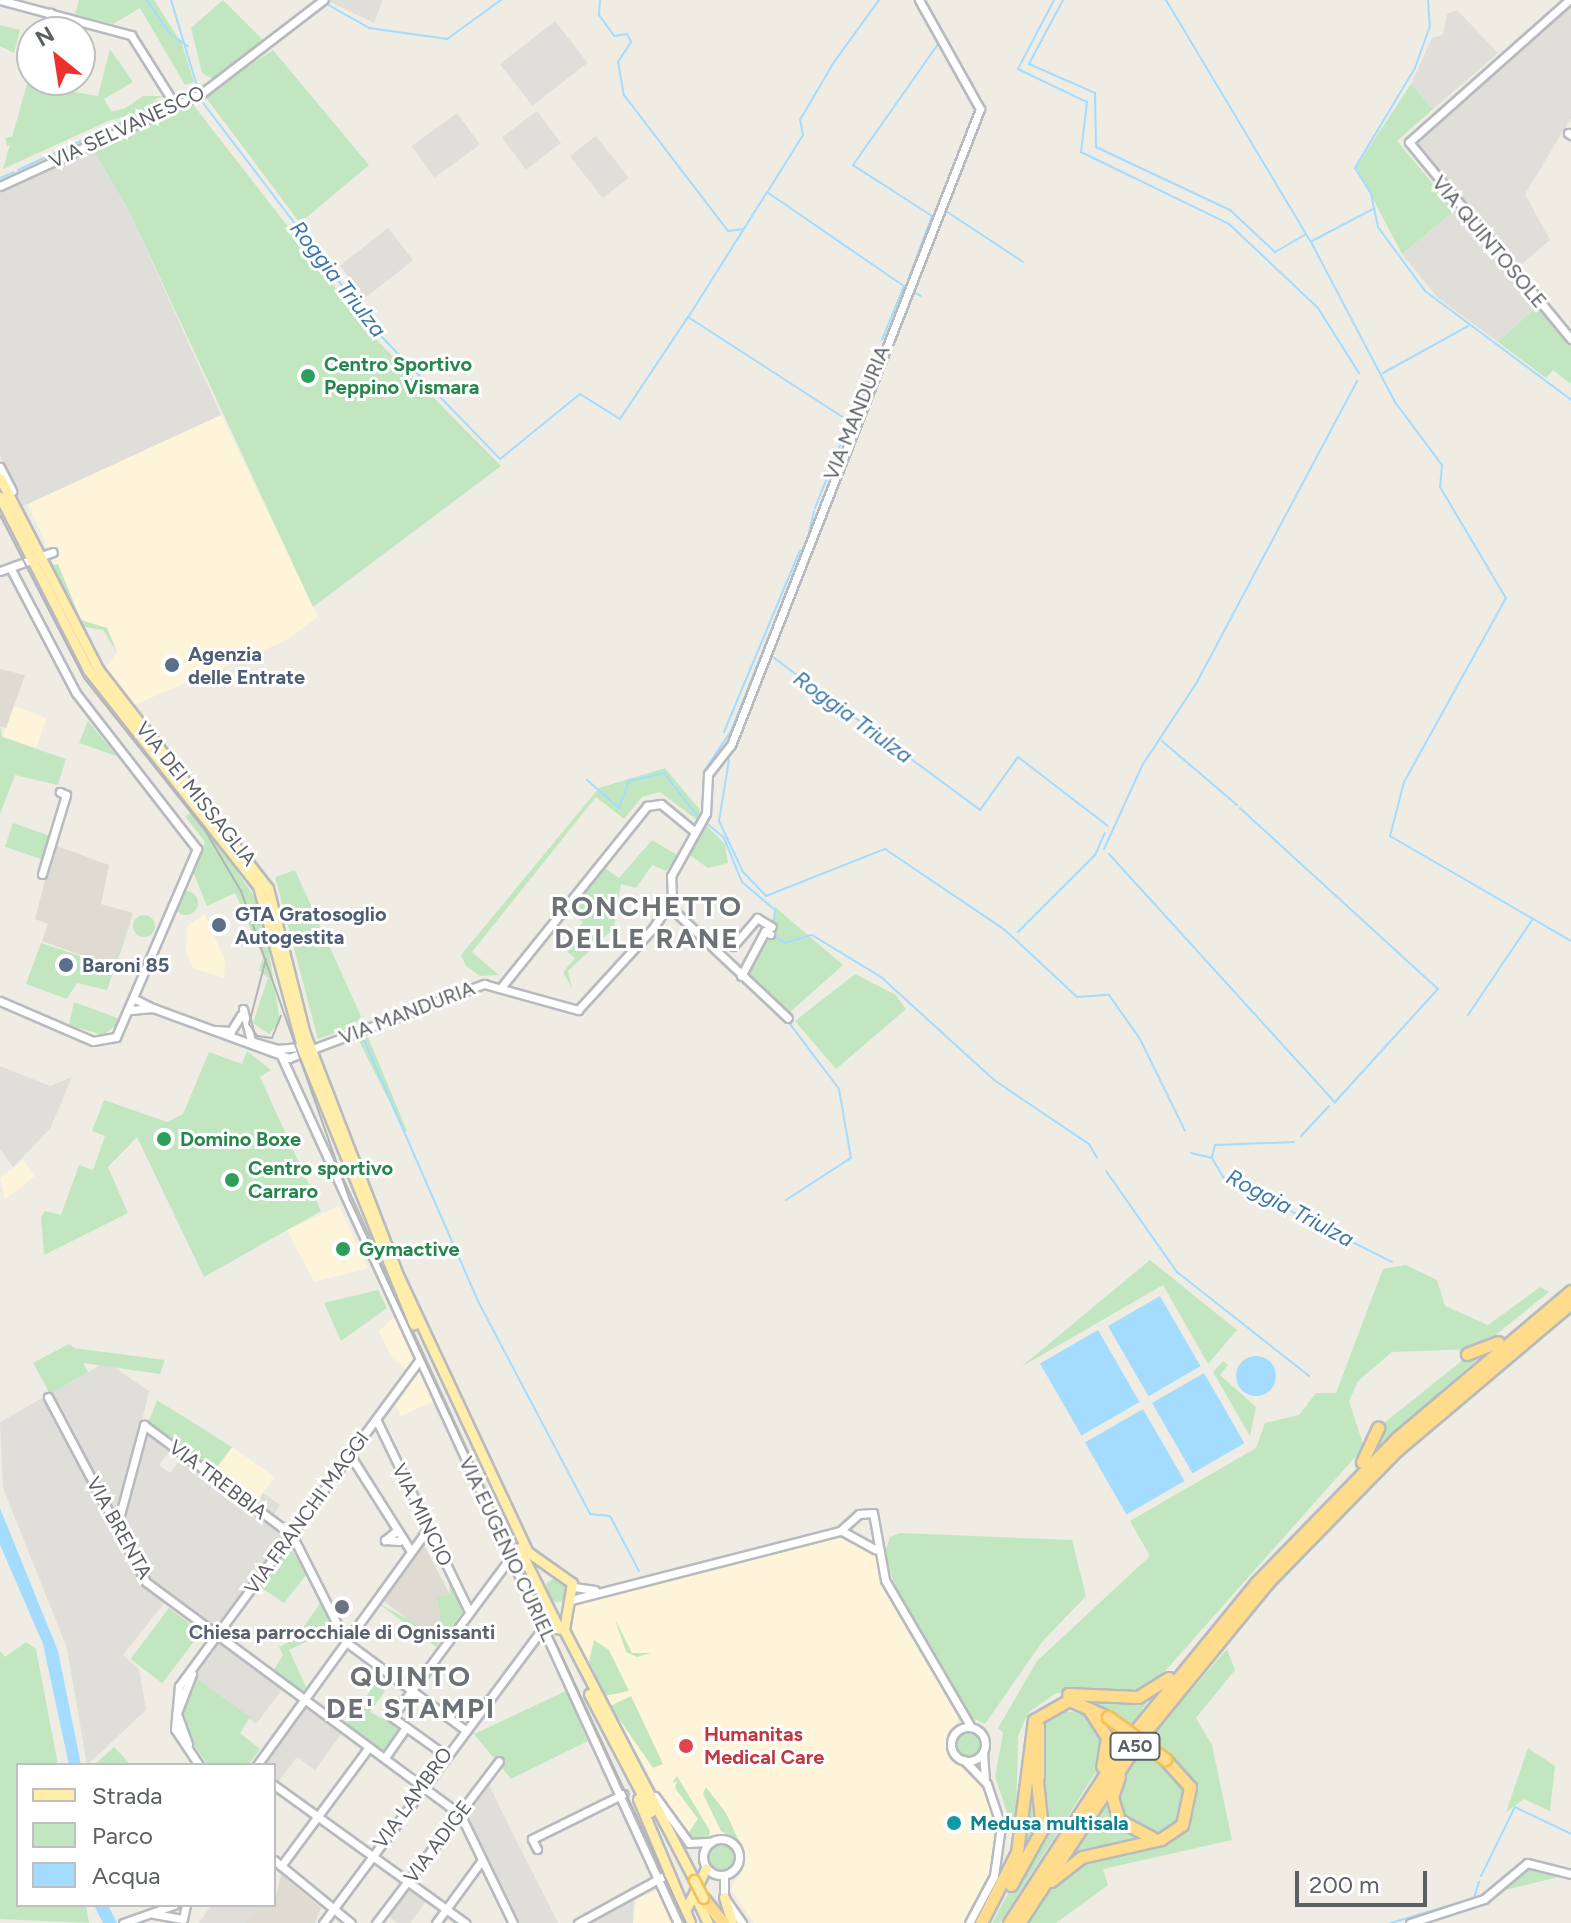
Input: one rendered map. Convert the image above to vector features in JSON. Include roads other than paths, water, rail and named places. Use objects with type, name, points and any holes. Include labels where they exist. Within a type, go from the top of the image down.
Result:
[{"type":"highway","name":"A50","points":[[1009,1923],[1069,1824],[1195,1653],[1310,1523],[1428,1409],[1571,1291]]},
{"type":"highway","points":[[1467,1354],[1557,1301]]},
{"type":"highway","name":"A50","points":[[1020,1921],[1142,1736],[1261,1591],[1366,1480],[1571,1303]]},
{"type":"highway","points":[[1310,1523],[1370,1453],[1378,1427]]},
{"type":"highway","points":[[1021,1821],[1022,1734],[1038,1706],[1070,1694],[1138,1697],[1195,1653]]},
{"type":"highway","points":[[981,1923],[1019,1843],[1029,1732],[1042,1710],[1059,1701],[1084,1703],[1108,1717],[1185,1776],[1192,1798],[1186,1819],[1169,1835],[1082,1857],[1056,1876],[1020,1921]]},
{"type":"highway","points":[[1038,1777],[1034,1739],[1046,1716],[1074,1706],[1096,1715],[1107,1756],[1069,1824]]},
{"type":"highway","points":[[988,1923],[1034,1848],[1044,1805],[1029,1732]]},
{"type":"highway","points":[[1142,1736],[1115,1784],[1115,1812],[1135,1834],[1169,1835]]},
{"type":"highway","points":[[1024,1786],[1033,1784],[1044,1805]]},
{"type":"highway","points":[[1019,1843],[1034,1848]]},
{"type":"highway","points":[[701,1900],[723,1923]]},
{"type":"main road","name":"VIA DEI MISSAGLIA","points":[[0,478],[35,557]]},
{"type":"main road","name":"VIA DEI MISSAGLIA","points":[[0,497],[120,702],[262,876],[305,1050],[374,1238],[550,1605]]},
{"type":"main road","name":"VIA DEI MISSAGLIA","points":[[305,1050],[441,1367],[528,1552],[574,1587]]},
{"type":"main road","points":[[541,1587],[556,1574]]},
{"type":"main road","points":[[550,1605],[570,1601],[574,1587]]},
{"type":"main road","name":"VIA EUGENIO CURIEL","points":[[570,1601],[564,1630],[692,1883]]},
{"type":"main road","name":"VIA EUGENIO CURIEL","points":[[550,1605],[604,1723],[711,1923]]},
{"type":"main road","points":[[604,1723],[690,1923]]},
{"type":"main road","points":[[687,1911],[706,1868]]},
{"type":"main road","points":[[724,1897],[732,1923]]},
{"type":"street","points":[[0,0],[131,35],[173,106]]},
{"type":"street","name":"VIA MANDURIA","points":[[278,1055],[305,1050],[478,985],[503,985],[568,1011],[587,1004],[669,906],[670,878],[702,820],[710,770],[731,745],[980,109],[919,0]]},
{"type":"street","name":"VIA QUINTOSOLE","points":[[1569,0],[1409,142],[1571,339]]},
{"type":"street","name":"VIA SELVANESCO","points":[[0,186],[216,84],[323,1]]},
{"type":"street","name":"VIA DEI MISSAGLIA","points":[[0,467],[17,512]]},
{"type":"street","points":[[0,571],[12,571],[35,557],[53,552]]},
{"type":"street","points":[[0,1001],[99,1043],[123,1031],[131,1010],[140,1001],[139,987],[196,842],[76,693],[12,571]]},
{"type":"street","points":[[42,874],[66,795],[60,792]]},
{"type":"street","name":"VIA MANDURIA","points":[[503,985],[647,806],[663,806],[694,831]]},
{"type":"street","points":[[669,906],[788,1018]]},
{"type":"street","points":[[733,946],[757,918],[771,930],[758,941],[741,976]]},
{"type":"street","points":[[745,931],[758,941]]},
{"type":"street","points":[[140,1001],[209,1030],[238,1034],[278,1055]]},
{"type":"street","name":"VIA EUGENIO CURIEL","points":[[278,1055],[418,1362],[662,1877],[678,1923]]},
{"type":"street","name":"VIA FRANCHI MAGGI","points":[[200,1763],[172,1713],[179,1686],[418,1362]]},
{"type":"street","name":"VIA BRENTA","points":[[48,1397],[146,1582],[369,1747],[386,1756],[460,1814]]},
{"type":"street","name":"VIA MINCIO","points":[[376,1419],[469,1611]]},
{"type":"street","name":"VIA TREBBIA","points":[[117,1526],[144,1425],[292,1535]]},
{"type":"street","points":[[350,1455],[399,1541],[411,1551]]},
{"type":"street","points":[[840,1531],[873,1513],[875,1550]]},
{"type":"street","points":[[853,1522],[855,1532]]},
{"type":"street","points":[[258,1763],[428,1529]]},
{"type":"street","points":[[570,1601],[597,1590],[840,1531],[855,1532],[866,1538],[961,1718],[985,1739],[983,1752],[987,1784],[1001,1820],[997,1867],[969,1923]]},
{"type":"street","points":[[395,1532],[385,1540],[399,1541]]},
{"type":"street","points":[[866,1538],[876,1534]]},
{"type":"street","points":[[292,1535],[346,1642],[464,1729]]},
{"type":"street","points":[[445,1755],[392,1717],[511,1557]]},
{"type":"street","points":[[574,1587],[597,1590]]},
{"type":"street","points":[[533,1636],[540,1617]]},
{"type":"street","points":[[533,1636],[544,1626]]},
{"type":"street","points":[[533,1636],[548,1635]]},
{"type":"street","name":"VIA LAMBRO","points":[[323,1923],[533,1636]]},
{"type":"street","points":[[961,1718],[951,1747],[987,1784]]},
{"type":"street","points":[[386,1756],[406,1727]]},
{"type":"street","points":[[958,1730],[971,1727]]},
{"type":"street","points":[[281,1866],[369,1747]]},
{"type":"street","points":[[964,1760],[983,1752]]},
{"type":"street","name":"VIA ADIGE","points":[[376,1923],[499,1761]]},
{"type":"street","points":[[635,1762],[683,1838],[698,1846],[724,1840],[738,1852],[736,1867],[724,1875]]},
{"type":"street","points":[[276,1786],[465,1923]]},
{"type":"street","points":[[537,1849],[532,1839],[623,1794]]},
{"type":"street","points":[[460,1814],[513,1923]]},
{"type":"street","points":[[711,1842],[706,1868],[724,1875]]},
{"type":"street","points":[[436,1923],[482,1860]]},
{"type":"street","points":[[276,1862],[351,1923]]},
{"type":"street","points":[[1410,1923],[1478,1901],[1527,1863],[1571,1874]]},
{"type":"street","points":[[724,1875],[724,1897],[742,1923]]},
{"type":"street","points":[[578,1923],[662,1877]]},
{"type":"street","points":[[126,1921],[169,1907]]},
{"type":"street","points":[[152,1914],[179,1920],[187,1910]]},
{"type":"street","points":[[187,1910],[190,1923]]},
{"type":"water","points":[[1160,1296],[1200,1366],[1149,1396],[1108,1326]]},
{"type":"water","points":[[1098,1330],[1140,1402],[1081,1435],[1040,1364]]},
{"type":"water","points":[[1256,1356],[1270,1362],[1276,1376],[1270,1390],[1256,1396],[1242,1390],[1236,1376],[1242,1362]]},
{"type":"water","points":[[1204,1373],[1244,1443],[1193,1473],[1152,1403]]},
{"type":"water","points":[[1143,1409],[1184,1481],[1126,1514],[1085,1442]]},
{"type":"water","points":[[0,1508],[58,1651],[81,1763],[69,1763],[43,1644],[0,1545]]},
{"type":"water","points":[[95,1907],[109,1907],[117,1923],[103,1923]]},
{"type":"waterway","points":[[147,0],[171,35],[188,46]]},
{"type":"waterway","points":[[171,0],[197,86],[177,100]]},
{"type":"waterway","points":[[325,3],[369,28],[447,39],[501,0]]},
{"type":"waterway","points":[[600,0],[599,15],[614,36],[627,34],[631,42],[618,62],[624,95],[728,231],[743,229]]},
{"type":"waterway","name":"Roggia Triulza","points":[[768,191],[803,135],[800,120],[834,62],[879,0]]},
{"type":"waterway","points":[[1054,0],[1018,69],[1087,102],[1081,152],[1229,224],[1318,308],[1359,373]]},
{"type":"waterway","points":[[1063,0],[1029,64],[1095,93],[1096,147],[1230,210],[1275,252],[1304,235]]},
{"type":"waterway","points":[[1166,0],[1311,242],[1395,402],[1442,465],[1440,487],[1506,598],[1404,782],[1390,836],[1571,941]]},
{"type":"waterway","points":[[1428,0],[1430,26],[1415,68],[1355,168],[1371,194],[1378,227],[1425,291],[1571,400]]},
{"type":"waterway","points":[[908,280],[932,216],[853,165],[940,41]]},
{"type":"waterway","name":"Roggia Triulza","points":[[175,97],[196,87]]},
{"type":"waterway","name":"Roggia Triulza","points":[[200,99],[378,333],[500,459],[580,394],[620,419],[688,317],[850,422]]},
{"type":"waterway","name":"Roggia Triulza","points":[[18,170],[167,101]]},
{"type":"waterway","name":"Roggia Triulza","points":[[19,173],[168,104]]},
{"type":"waterway","name":"Roggia Triulza","points":[[0,178],[14,172]]},
{"type":"waterway","name":"Roggia Triulza","points":[[0,182],[15,175]]},
{"type":"waterway","name":"Roggia Triulza","points":[[689,316],[767,192],[904,286],[882,340]]},
{"type":"waterway","points":[[943,209],[1023,262]]},
{"type":"waterway","points":[[1312,241],[1373,209]]},
{"type":"waterway","name":"Roggia Triulza","points":[[912,291],[921,296]]},
{"type":"waterway","points":[[1383,373],[1468,326]]},
{"type":"waterway","name":"Roggia Triulza","points":[[815,508],[877,353]]},
{"type":"waterway","points":[[1104,849],[1143,764],[1197,682],[1357,381]]},
{"type":"waterway","points":[[804,555],[814,511]]},
{"type":"waterway","name":"Roggia Triulza","points":[[796,589],[817,536]]},
{"type":"waterway","points":[[724,732],[800,550]]},
{"type":"waterway","points":[[704,802],[705,770],[731,731],[789,586]]},
{"type":"waterway","name":"Roggia Triulza","points":[[770,655],[980,810],[1018,757],[1108,826]]},
{"type":"waterway","points":[[1162,741],[1237,805]]},
{"type":"waterway","points":[[729,760],[719,821],[743,872],[766,896],[885,849],[1005,930],[1077,997],[1109,995],[1140,1039],[1185,1131]]},
{"type":"waterway","points":[[587,780],[619,808],[629,781],[664,773],[699,818]]},
{"type":"waterway","points":[[1109,854],[1335,1102],[1438,989],[1240,808]]},
{"type":"waterway","points":[[704,821],[724,838],[742,882],[775,910],[774,925]]},
{"type":"waterway","name":"Roggia Triulza","points":[[1018,932],[1095,855],[1105,833]]},
{"type":"waterway","points":[[1468,1015],[1532,920]]},
{"type":"waterway","points":[[773,935],[785,943],[812,935],[881,977],[994,1080],[1089,1144],[1097,1158]]},
{"type":"waterway","points":[[786,1200],[851,1158],[839,1089],[787,1020]]},
{"type":"waterway","points":[[364,1040],[480,1305],[590,1514],[610,1516],[639,1571]]},
{"type":"waterway","points":[[1301,1136],[1329,1106]]},
{"type":"waterway","points":[[1212,1157],[1215,1145],[1294,1142]]},
{"type":"waterway","name":"Roggia Triulza","points":[[1191,1153],[1212,1158],[1223,1177],[1392,1262]]},
{"type":"waterway","points":[[1106,1171],[1177,1272],[1309,1376]]},
{"type":"waterway","points":[[1481,1876],[1515,1807],[1571,1834]]},
{"type":"waterway","points":[[1391,1923],[1474,1898],[1479,1882]]},
{"type":"tram line","points":[[0,515],[84,678],[205,830],[241,891],[350,1200],[686,1923]]},
{"type":"tram line","points":[[266,959],[249,1024],[257,1036],[272,1038],[281,1016]]},
{"type":"place","name":"Centro Sportivo Peppino Vismara","points":[[308,376]]},
{"type":"place","name":"Agenzia delle Entrate","points":[[172,665]]},
{"type":"place","name":"GTA Gratosoglio Autogestita","points":[[219,925]]},
{"type":"place","name":"Baroni 85","points":[[66,965]]},
{"type":"place","name":"Domino Boxe","points":[[164,1139]]},
{"type":"place","name":"Centro sportivo Carraro","points":[[232,1180]]},
{"type":"place","name":"Gymactive","points":[[343,1249]]},
{"type":"place","name":"Chiesa parrocchiale di Ognissanti","points":[[342,1607]]},
{"type":"place","name":"Humanitas Medical Care","points":[[686,1746]]},
{"type":"place","name":"Medusa multisala","points":[[954,1823]]},
{"type":"district","name":"RONCHETTO DELLE RANE","points":[[647,922]]},
{"type":"district","name":"QUINTO DE' STAMPI","points":[[411,1692]]}]
